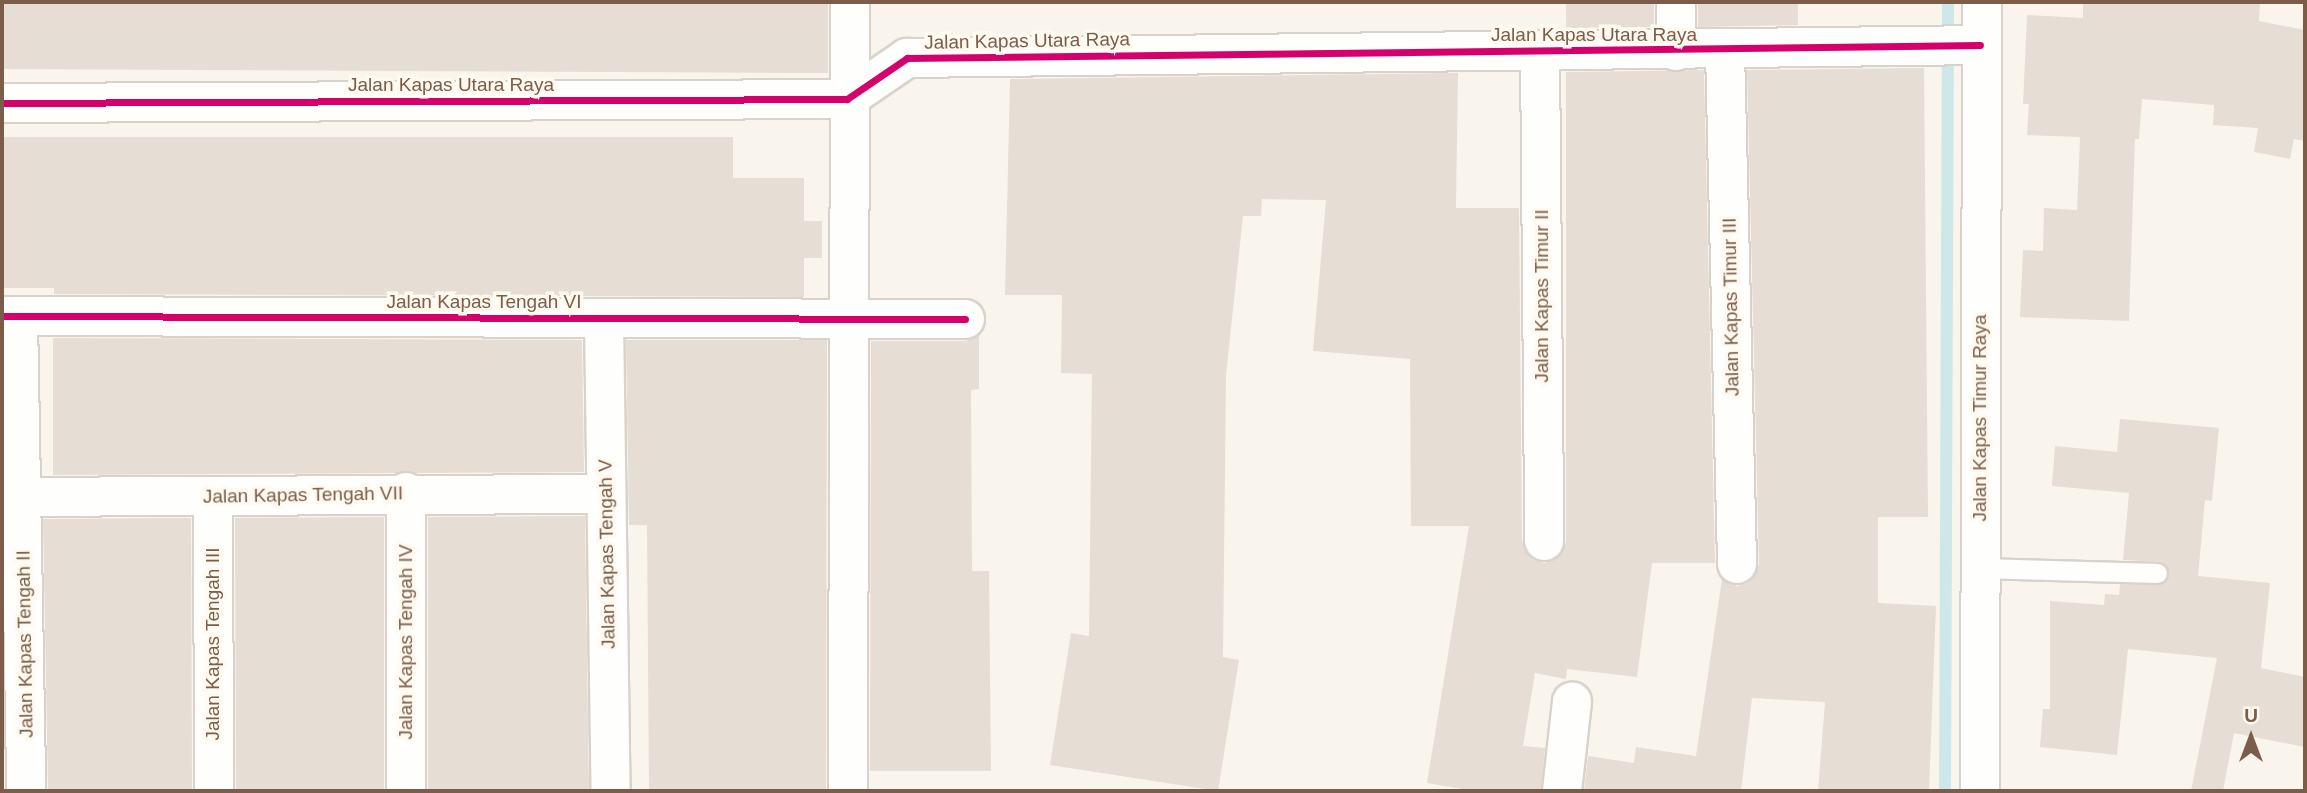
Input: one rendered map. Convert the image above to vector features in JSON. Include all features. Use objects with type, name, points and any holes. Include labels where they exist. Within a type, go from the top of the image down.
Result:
[{"type":"street","points":[[848,791],[846,319],[850,2]]},
{"type":"street","points":[[1676,2],[1676,51]]},
{"type":"street","name":"Jalan Kapas Timur Raya","points":[[1980,791],[1980,568],[1957,46],[1982,2]]},
{"type":"street","name":"Jalan Kapas Utara Raya","points":[[2,103],[847,99],[907,58],[1957,46]]},
{"type":"street","name":"Jalan Kapas Timur III","points":[[1725,50],[1737,564]]},
{"type":"street","name":"Jalan Kapas Timur II","points":[[1540,51],[1544,541]]},
{"type":"street","name":"Jalan Kapas Tengah VI","points":[[10,316],[965,319]]},
{"type":"street","name":"Jalan Kapas Tengah II","points":[[10,316],[13,497],[26,791]]},
{"type":"street","name":"Jalan Kapas Tengah V","points":[[604,318],[611,791]]},
{"type":"street","name":"Jalan Kapas Tengah VII","points":[[13,497],[213,497],[406,492],[605,494]]},
{"type":"street","name":"Jalan Kapas Tengah IV","points":[[406,492],[406,791]]},
{"type":"street","name":"Jalan Kapas Tengah III","points":[[213,497],[214,791]]},
{"type":"street","points":[[1562,791],[1572,702]]},
{"type":"lane","points":[[1980,568],[2157,573]]},
{"type":"building","points":[[2,2],[828,2],[828,73],[2,69]]},
{"type":"building","points":[[1566,2],[1654,2],[1654,27],[1566,28]]},
{"type":"building","points":[[1698,2],[1798,2],[1798,25],[1698,27]]},
{"type":"building","points":[[2083,2],[2260,2],[2259,21],[2305,30],[2305,141],[2294,139],[2290,159],[2254,152],[2258,128],[2213,125],[2214,105],[2142,99],[2139,139],[2135,139],[2129,321],[2020,317],[2023,250],[2043,251],[2044,208],[2077,210],[2080,137],[2027,135],[2029,104],[2023,104],[2027,15],[2083,18]]},
{"type":"building","points":[[1924,68],[1928,517],[1878,517],[1878,603],[1936,606],[1929,791],[1818,791],[1825,702],[1752,698],[1741,791],[1584,791],[1588,756],[1634,763],[1636,747],[1696,756],[1722,579],[1737,586],[1748,583],[1759,564],[1747,70]]},
{"type":"building","points":[[1704,70],[1715,563],[1652,563],[1637,677],[1567,669],[1566,679],[1535,673],[1523,746],[1545,748],[1541,791],[1474,791],[1427,783],[1469,526],[1411,526],[1410,359],[1313,351],[1326,200],[1262,199],[1261,216],[1243,216],[1226,375],[1223,657],[1239,660],[1218,791],[1050,765],[1071,633],[1089,636],[1092,374],[1061,373],[1062,295],[1005,295],[1010,79],[1458,73],[1456,208],[1519,208],[1522,541],[1533,560],[1545,563],[1563,552],[1566,541],[1566,72]]},
{"type":"building","points":[[2,137],[733,137],[733,178],[804,178],[804,221],[822,221],[822,258],[804,258],[804,297],[54,294],[54,288],[2,288]]},
{"type":"building","points":[[979,336],[979,389],[971,390],[972,571],[989,571],[991,771],[870,771],[871,341],[965,341]]},
{"type":"building","points":[[53,338],[582,340],[584,472],[53,475]]},
{"type":"building","points":[[626,340],[827,340],[826,791],[649,791],[647,525],[629,525]]},
{"type":"building","points":[[2120,419],[2219,428],[2212,501],[2205,500],[2198,576],[2270,583],[2261,668],[2305,677],[2305,747],[2234,733],[2223,791],[2191,791],[2217,658],[2128,649],[2117,755],[2040,747],[2043,709],[2050,709],[2050,601],[2104,605],[2105,594],[2119,595],[2120,584],[2157,585],[2169,574],[2163,562],[2123,560],[2129,493],[2052,486],[2055,446],[2117,452]]},
{"type":"building","points":[[585,516],[589,791],[428,791],[428,517]]},
{"type":"building","points":[[384,517],[384,791],[236,791],[235,518]]},
{"type":"building","points":[[191,518],[192,791],[48,791],[43,519]]},
{"type":"building","points":[[2,651],[4,791],[2,791]]},
{"type":"waterway","points":[[1945,791],[1948,2]]},
{"type":"cycle path","points":[[2,103],[847,99],[907,58],[1980,45]]},
{"type":"cycle path","points":[[2,316],[965,319]]}]
